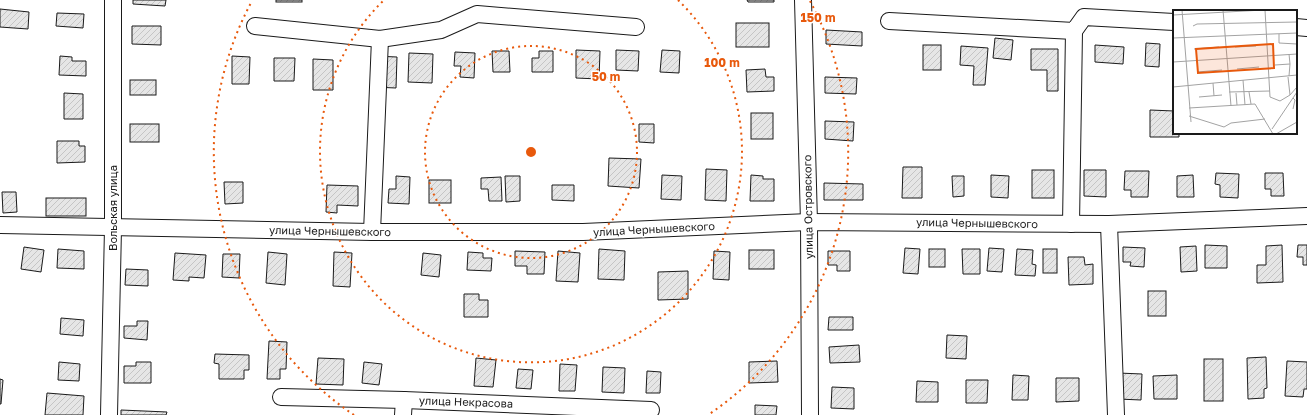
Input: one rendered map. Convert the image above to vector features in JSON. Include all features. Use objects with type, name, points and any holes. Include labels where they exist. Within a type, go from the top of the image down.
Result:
[{"type":"street","name":"Вольская улица","points":[[109,415],[113,228],[113,0]]},
{"type":"street","name":"улица Островского","points":[[803,0],[808,222],[810,415]]},
{"type":"street","points":[[255,26],[380,39],[441,30],[477,7],[636,27]]},
{"type":"street","points":[[1071,224],[1074,31],[1084,17],[1173,22]]},
{"type":"street","points":[[889,21],[1074,31]]},
{"type":"street","points":[[1297,27],[1307,28]]},
{"type":"street","points":[[372,232],[380,39]]},
{"type":"street","name":"улица Чернышевского","points":[[0,225],[372,232],[583,232],[808,222],[1109,224],[1307,216]]},
{"type":"street","points":[[1109,224],[1116,415]]},
{"type":"street","name":"улица Некрасова","points":[[281,397],[403,407],[651,410]]},
{"type":"building","points":[[133,0],[166,0],[165,6],[133,4]]},
{"type":"building","points":[[276,0],[302,0],[302,2],[276,2]]},
{"type":"building","points":[[747,0],[774,0],[774,2],[748,2]]},
{"type":"building","points":[[0,9],[29,12],[28,29],[0,27]]},
{"type":"building","points":[[57,13],[84,14],[83,28],[56,26]]},
{"type":"building","points":[[736,23],[769,23],[769,47],[736,47]]},
{"type":"building","points":[[132,26],[161,26],[161,45],[132,44]]},
{"type":"building","points":[[826,30],[862,32],[862,46],[826,44]]},
{"type":"building","points":[[995,38],[1013,40],[1011,60],[993,58]]},
{"type":"building","points":[[1146,43],[1160,44],[1159,67],[1145,66]]},
{"type":"building","points":[[923,45],[941,45],[941,70],[923,70]]},
{"type":"building","points":[[1095,45],[1124,47],[1123,64],[1095,62]]},
{"type":"building","points":[[961,46],[988,48],[985,85],[973,85],[974,66],[960,65]]},
{"type":"building","points":[[1031,49],[1058,49],[1058,91],[1047,91],[1047,70],[1031,70]]},
{"type":"building","points":[[576,50],[600,51],[599,79],[576,78]]},
{"type":"building","points":[[616,50],[639,51],[638,71],[616,70]]},
{"type":"building","points":[[662,50],[680,51],[679,73],[660,72]]},
{"type":"building","points":[[492,51],[509,51],[510,72],[493,72]]},
{"type":"building","points":[[539,51],[553,51],[553,72],[532,72],[532,58],[539,58]]},
{"type":"building","points":[[455,52],[475,53],[474,78],[460,77],[461,66],[454,66]]},
{"type":"building","points":[[409,53],[433,54],[432,83],[408,82]]},
{"type":"building","points":[[60,56],[72,57],[72,61],[86,61],[86,76],[59,75]]},
{"type":"building","points":[[232,56],[250,57],[249,84],[232,84]]},
{"type":"building","points":[[374,56],[397,57],[396,88],[373,87]]},
{"type":"building","points":[[274,58],[295,58],[294,81],[274,81]]},
{"type":"building","points":[[313,59],[333,60],[333,90],[313,90]]},
{"type":"building","points":[[765,69],[766,77],[774,77],[774,91],[747,92],[746,70]]},
{"type":"building","points":[[825,77],[857,78],[856,94],[825,93]]},
{"type":"building","points":[[130,80],[156,80],[156,95],[130,95]]},
{"type":"building","points":[[64,93],[83,94],[83,119],[64,119]]},
{"type":"building","points":[[1150,110],[1173,111],[1173,134],[1179,134],[1179,137],[1150,137]]},
{"type":"building","points":[[751,113],[773,113],[773,139],[751,139]]},
{"type":"building","points":[[825,121],[854,122],[853,141],[825,139]]},
{"type":"building","points":[[130,124],[159,124],[159,142],[130,142]]},
{"type":"building","points":[[639,124],[654,124],[654,143],[639,142]]},
{"type":"building","points":[[57,141],[79,141],[79,146],[85,146],[85,162],[57,163]]},
{"type":"building","points":[[609,158],[641,159],[639,188],[608,186]]},
{"type":"building","points":[[903,167],[922,167],[922,198],[902,198]]},
{"type":"building","points":[[706,169],[727,170],[726,201],[705,200]]},
{"type":"building","points":[[1032,170],[1054,170],[1054,198],[1032,198]]},
{"type":"building","points":[[1084,170],[1106,170],[1106,197],[1084,196]]},
{"type":"building","points":[[1125,171],[1149,171],[1148,197],[1131,197],[1131,190],[1124,190]]},
{"type":"building","points":[[1216,173],[1239,174],[1238,198],[1220,197],[1220,185],[1215,184]]},
{"type":"building","points":[[1265,173],[1283,173],[1284,196],[1271,196],[1271,189],[1265,189]]},
{"type":"building","points":[[662,175],[682,176],[681,200],[661,199]]},
{"type":"building","points":[[751,175],[763,176],[763,179],[774,179],[774,201],[750,201]]},
{"type":"building","points":[[991,175],[1009,176],[1008,198],[991,197]]},
{"type":"building","points":[[1193,175],[1194,197],[1177,197],[1177,176]]},
{"type":"building","points":[[396,176],[410,177],[409,204],[388,203],[389,189],[396,189]]},
{"type":"building","points":[[505,176],[520,176],[520,201],[506,202]]},
{"type":"building","points":[[952,176],[964,176],[964,196],[953,197]]},
{"type":"building","points":[[501,177],[502,201],[489,201],[488,189],[481,189],[481,178]]},
{"type":"building","points":[[429,180],[451,180],[451,203],[429,203]]},
{"type":"building","points":[[224,182],[243,182],[243,203],[225,204]]},
{"type":"building","points":[[824,183],[863,184],[863,200],[824,200]]},
{"type":"building","points":[[327,185],[358,186],[358,206],[337,205],[337,213],[326,212]]},
{"type":"building","points":[[552,185],[574,185],[574,201],[552,200]]},
{"type":"building","points":[[2,192],[16,192],[17,212],[3,213]]},
{"type":"building","points":[[46,198],[86,198],[86,216],[46,216]]},
{"type":"building","points":[[1205,245],[1227,246],[1227,268],[1205,268]]},
{"type":"building","points":[[1282,245],[1283,282],[1257,283],[1257,265],[1266,265],[1266,246]]},
{"type":"building","points":[[1298,245],[1307,245],[1307,265],[1303,265],[1303,257],[1297,257]]},
{"type":"building","points":[[1196,246],[1197,271],[1181,272],[1180,247]]},
{"type":"building","points":[[24,247],[44,250],[41,272],[21,269]]},
{"type":"building","points":[[1123,247],[1145,248],[1144,267],[1130,266],[1131,262],[1123,262]]},
{"type":"building","points":[[905,248],[920,249],[918,274],[903,273]]},
{"type":"building","points":[[989,248],[1004,249],[1002,272],[987,271]]},
{"type":"building","points":[[58,249],[84,251],[84,269],[57,268]]},
{"type":"building","points":[[599,249],[625,251],[624,280],[598,279]]},
{"type":"building","points":[[929,249],[945,249],[945,267],[929,267]]},
{"type":"building","points":[[962,249],[980,249],[980,274],[963,274]]},
{"type":"building","points":[[1017,249],[1033,250],[1032,264],[1036,265],[1035,276],[1015,275]]},
{"type":"building","points":[[1043,249],[1057,249],[1057,273],[1043,273]]},
{"type":"building","points":[[749,250],[774,250],[774,269],[749,269]]},
{"type":"building","points":[[515,251],[545,252],[544,274],[527,274],[527,266],[515,266]]},
{"type":"building","points":[[558,251],[580,253],[578,282],[556,281]]},
{"type":"building","points":[[714,251],[730,252],[729,280],[713,279]]},
{"type":"building","points":[[828,251],[850,251],[850,271],[837,271],[837,265],[828,265]]},
{"type":"building","points":[[268,252],[287,254],[285,285],[266,283]]},
{"type":"building","points":[[334,252],[352,253],[350,287],[333,286]]},
{"type":"building","points":[[468,252],[483,253],[483,258],[492,258],[491,271],[467,270]]},
{"type":"building","points":[[175,253],[206,255],[204,278],[189,277],[189,281],[173,280]]},
{"type":"building","points":[[423,253],[441,255],[439,277],[421,275]]},
{"type":"building","points":[[223,254],[240,254],[239,278],[222,277]]},
{"type":"building","points":[[1068,257],[1084,257],[1085,265],[1093,264],[1093,284],[1069,285]]},
{"type":"building","points":[[126,269],[148,270],[148,286],[125,285]]},
{"type":"building","points":[[688,271],[688,299],[658,300],[658,272]]},
{"type":"building","points":[[1148,291],[1166,291],[1166,316],[1148,316]]},
{"type":"building","points":[[464,294],[479,294],[479,300],[488,300],[488,317],[464,317]]},
{"type":"building","points":[[829,317],[853,317],[853,330],[828,330]]},
{"type":"building","points":[[61,318],[84,320],[83,336],[60,334]]},
{"type":"building","points":[[137,321],[148,321],[147,340],[124,338],[124,326],[137,326]]},
{"type":"building","points":[[947,335],[967,336],[966,359],[946,358]]},
{"type":"building","points":[[269,341],[287,342],[286,369],[280,369],[280,379],[267,379]]},
{"type":"building","points":[[859,345],[860,362],[830,363],[829,347]]},
{"type":"building","points":[[215,354],[249,355],[249,370],[244,370],[244,379],[219,379],[219,364],[214,363]]},
{"type":"building","points":[[1266,357],[1267,388],[1264,389],[1264,398],[1248,399],[1247,358]]},
{"type":"building","points":[[318,358],[344,359],[343,385],[316,384]]},
{"type":"building","points":[[476,358],[496,360],[493,387],[474,386]]},
{"type":"building","points":[[1204,359],[1223,359],[1223,401],[1204,401]]},
{"type":"building","points":[[777,361],[778,382],[749,383],[749,362]]},
{"type":"building","points":[[1287,361],[1307,362],[1307,389],[1304,389],[1303,397],[1285,396]]},
{"type":"building","points":[[59,362],[80,364],[79,381],[58,380]]},
{"type":"building","points":[[136,362],[151,362],[151,383],[124,383],[124,366],[136,366]]},
{"type":"building","points":[[364,362],[382,364],[379,385],[362,383]]},
{"type":"building","points":[[560,364],[577,365],[575,391],[559,391]]},
{"type":"building","points":[[603,367],[625,368],[624,393],[602,392]]},
{"type":"building","points":[[518,369],[533,370],[531,389],[516,388]]},
{"type":"building","points":[[647,371],[661,372],[660,393],[646,393]]},
{"type":"building","points":[[1118,373],[1142,374],[1141,400],[1118,399]]},
{"type":"building","points":[[1013,375],[1029,376],[1028,400],[1012,400]]},
{"type":"building","points":[[1177,375],[1177,399],[1154,399],[1153,376]]},
{"type":"building","points":[[1056,378],[1079,378],[1079,401],[1056,402]]},
{"type":"building","points":[[0,379],[3,380],[1,404],[0,404]]},
{"type":"building","points":[[966,380],[988,380],[987,403],[966,403]]},
{"type":"building","points":[[917,381],[938,382],[938,402],[916,402]]},
{"type":"building","points":[[832,387],[854,388],[854,409],[831,408]]},
{"type":"building","points":[[47,393],[84,396],[83,415],[45,415]]},
{"type":"building","points":[[755,405],[777,406],[776,415],[755,415]]},
{"type":"building","points":[[121,410],[167,412],[166,415],[121,415]]}]
